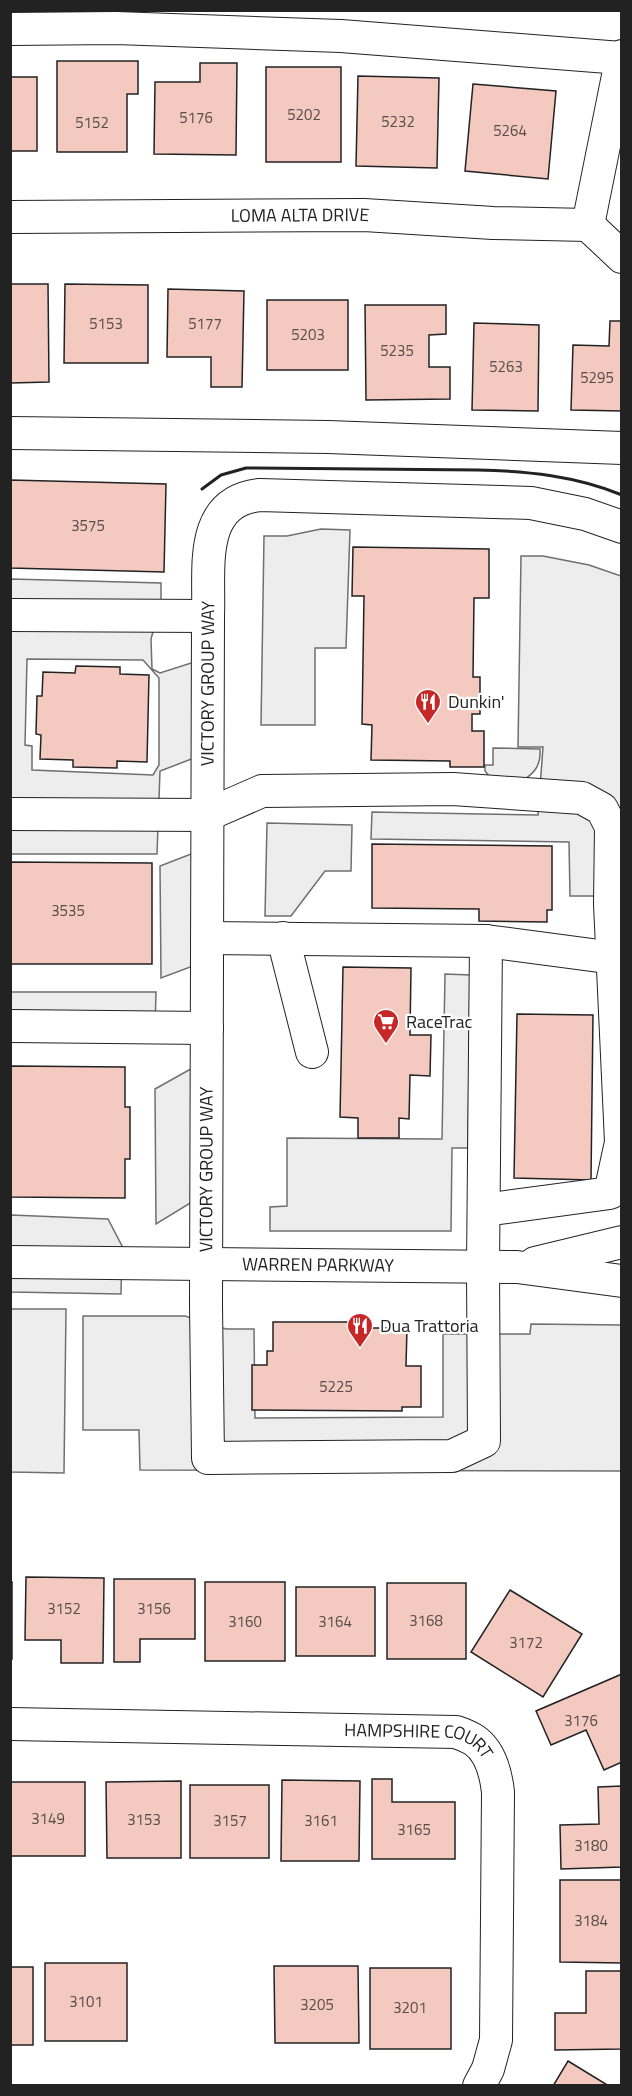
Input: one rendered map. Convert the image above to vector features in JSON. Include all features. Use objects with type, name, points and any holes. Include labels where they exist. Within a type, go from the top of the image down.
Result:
[{"type":"street","points":[[10,29],[116,28],[341,36],[621,57],[588,225],[621,257]]},
{"type":"street","name":"LOMA ALTA DRIVE","points":[[10,217],[364,215],[493,223],[588,225]]},
{"type":"street","points":[[10,433],[316,437],[621,448]]},
{"type":"street","name":"VICTORY GROUP WAY","points":[[483,1268],[484,1441],[452,1456],[208,1458],[206,1264],[208,616],[211,545],[214,528],[217,520],[228,507],[252,496],[531,503],[585,514],[621,527]]},
{"type":"street","points":[[10,615],[208,616]]},
{"type":"street","points":[[10,814],[207,815],[262,791],[453,789],[582,798],[602,809],[611,827],[610,904],[617,959],[621,1142],[610,1193],[483,1210]]},
{"type":"street","points":[[207,938],[486,941],[617,959]]},
{"type":"street","points":[[284,938],[312,1052]]},
{"type":"street","points":[[483,1268],[486,941]]},
{"type":"street","points":[[10,1026],[207,1028]]},
{"type":"street","name":"WARREN PARKWAY","points":[[517,1268],[621,1242]]},
{"type":"street","name":"WARREN PARKWAY","points":[[10,1262],[517,1268],[621,1281]]},
{"type":"street","name":"HAMPSHIRE COURT","points":[[10,1724],[456,1732],[475,1740],[484,1750],[496,1774],[498,1792],[496,2040],[488,2069],[479,2085]]},
{"type":"shaded area","points":[[321,529],[350,530],[346,648],[315,648],[315,725],[261,725],[264,536],[287,536]]},
{"type":"shaded area","points":[[521,556],[543,556],[589,565],[621,576],[621,902],[595,896],[570,896],[569,842],[371,839],[372,812],[538,815],[543,747],[518,747]]},
{"type":"shaded area","points":[[11,579],[161,583],[161,603],[151,639],[152,669],[160,673],[210,657],[210,752],[160,771],[157,854],[11,854]],"holes":[[[27,659],[143,660],[159,678],[159,765],[153,775],[32,770],[32,746],[25,745]]]},
{"type":"shaded area","points":[[493,748],[540,749],[538,764],[534,772],[522,781],[489,776],[485,771],[485,765],[493,765]]},
{"type":"shaded area","points":[[267,823],[352,825],[351,871],[325,871],[291,916],[265,916]]},
{"type":"shaded area","points":[[209,847],[209,960],[161,978],[160,866]]},
{"type":"shaded area","points":[[445,974],[470,975],[468,1148],[452,1148],[451,1231],[270,1231],[270,1207],[287,1206],[287,1138],[442,1139]]},
{"type":"shaded area","points":[[11,992],[156,992],[155,1029],[11,1028]]},
{"type":"shaded area","points":[[212,1057],[210,1191],[156,1224],[155,1089]]},
{"type":"shaded area","points":[[11,1215],[108,1219],[122,1246],[121,1294],[11,1292]]},
{"type":"shaded area","points":[[11,1309],[66,1309],[64,1473],[11,1472]]},
{"type":"shaded area","points":[[83,1316],[185,1316],[226,1329],[254,1329],[255,1418],[443,1417],[443,1334],[530,1334],[531,1324],[621,1325],[621,1471],[140,1470],[139,1430],[83,1430]]},
{"type":"building","points":[[57,61],[138,61],[138,94],[127,94],[127,152],[57,152]]},
{"type":"building","points":[[200,63],[237,63],[236,155],[154,154],[155,82],[200,82]]},
{"type":"building","points":[[266,67],[341,67],[341,162],[266,162]]},
{"type":"building","points":[[358,76],[439,78],[437,168],[356,166]]},
{"type":"building","points":[[10,77],[37,77],[37,151],[10,151]]},
{"type":"building","points":[[473,84],[556,91],[548,179],[465,171]]},
{"type":"building","points":[[10,284],[48,284],[49,382],[11,383]]},
{"type":"building","points":[[65,284],[148,285],[148,363],[64,363]]},
{"type":"building","points":[[168,289],[244,291],[242,387],[211,387],[211,357],[167,357]]},
{"type":"building","points":[[267,300],[348,300],[348,370],[267,370]]},
{"type":"building","points":[[365,305],[446,305],[446,334],[429,335],[429,367],[450,367],[450,399],[366,400]]},
{"type":"building","points":[[610,321],[622,321],[622,411],[571,410],[573,345],[609,346]]},
{"type":"building","points":[[474,323],[539,325],[538,411],[472,410]]},
{"type":"building","points":[[10,480],[166,484],[164,572],[10,568]]},
{"type":"building","points":[[353,547],[489,549],[489,598],[474,598],[473,677],[480,677],[480,714],[472,714],[472,731],[484,731],[484,767],[450,767],[450,761],[371,760],[372,725],[362,724],[364,596],[352,596]]},
{"type":"building","points":[[76,666],[120,667],[120,674],[149,675],[147,762],[117,761],[117,768],[73,767],[73,760],[40,759],[41,735],[36,734],[37,696],[42,696],[43,672],[75,673]]},
{"type":"building","points":[[372,844],[552,846],[552,910],[547,910],[547,922],[479,921],[479,909],[372,908]]},
{"type":"building","points":[[10,862],[152,863],[152,964],[10,964]]},
{"type":"building","name":"RaceTrac","points":[[343,967],[411,968],[410,1035],[431,1035],[430,1076],[410,1075],[409,1119],[399,1118],[399,1138],[358,1138],[358,1118],[340,1117]]},
{"type":"building","name":"RaceTrac","points":[[517,1014],[593,1015],[591,1180],[514,1178]]},
{"type":"building","points":[[10,1066],[125,1067],[125,1107],[130,1107],[130,1159],[125,1159],[125,1198],[10,1197]]},
{"type":"building","points":[[273,1322],[356,1322],[356,1328],[407,1328],[406,1366],[421,1366],[421,1407],[402,1407],[402,1411],[252,1410],[252,1365],[267,1365],[267,1351],[273,1351]]},
{"type":"building","points":[[26,1577],[104,1578],[103,1663],[61,1663],[61,1640],[25,1640]]},
{"type":"building","points":[[114,1579],[195,1579],[195,1639],[140,1639],[140,1662],[114,1662]]},
{"type":"building","points":[[10,1582],[12,1582],[12,1659],[10,1659]]},
{"type":"building","points":[[205,1582],[285,1582],[285,1661],[205,1661]]},
{"type":"building","points":[[387,1583],[466,1583],[466,1659],[387,1659]]},
{"type":"building","points":[[296,1587],[375,1587],[375,1656],[296,1656]]},
{"type":"building","points":[[510,1590],[582,1634],[543,1697],[471,1652]]},
{"type":"building","points":[[622,1674],[622,1762],[604,1770],[586,1730],[551,1745],[536,1711]]},
{"type":"building","points":[[372,1779],[392,1779],[392,1802],[455,1802],[455,1859],[372,1859]]},
{"type":"building","points":[[282,1780],[360,1781],[359,1861],[281,1861]]},
{"type":"building","points":[[181,1781],[181,1858],[107,1858],[106,1782]]},
{"type":"building","points":[[10,1782],[85,1782],[85,1856],[10,1856]]},
{"type":"building","points":[[190,1785],[269,1785],[269,1858],[190,1858]]},
{"type":"building","points":[[622,1786],[622,1867],[561,1869],[560,1825],[599,1824],[598,1787]]},
{"type":"building","points":[[560,1880],[622,1880],[622,1963],[560,1962]]},
{"type":"building","points":[[45,1963],[127,1963],[127,2041],[45,2041]]},
{"type":"building","points":[[274,1966],[358,1966],[359,2043],[275,2043]]},
{"type":"building","points":[[10,1967],[33,1967],[33,2045],[10,2045]]},
{"type":"building","points":[[370,1968],[451,1968],[451,2049],[370,2049]]},
{"type":"building","points":[[586,1971],[622,1971],[622,2049],[555,2050],[555,2013],[586,2013]]},
{"type":"building","points":[[568,2061],[609,2086],[553,2086]]},
{"type":"wall","points":[[202,489],[221,475],[246,468],[478,470],[569,479],[622,495]]},
{"type":"place","name":"Dunkin'","points":[[428,725]]},
{"type":"place","name":"RaceTrac","points":[[386,1045]]},
{"type":"place","name":"Dua Trattoria","points":[[360,1349]]}]
